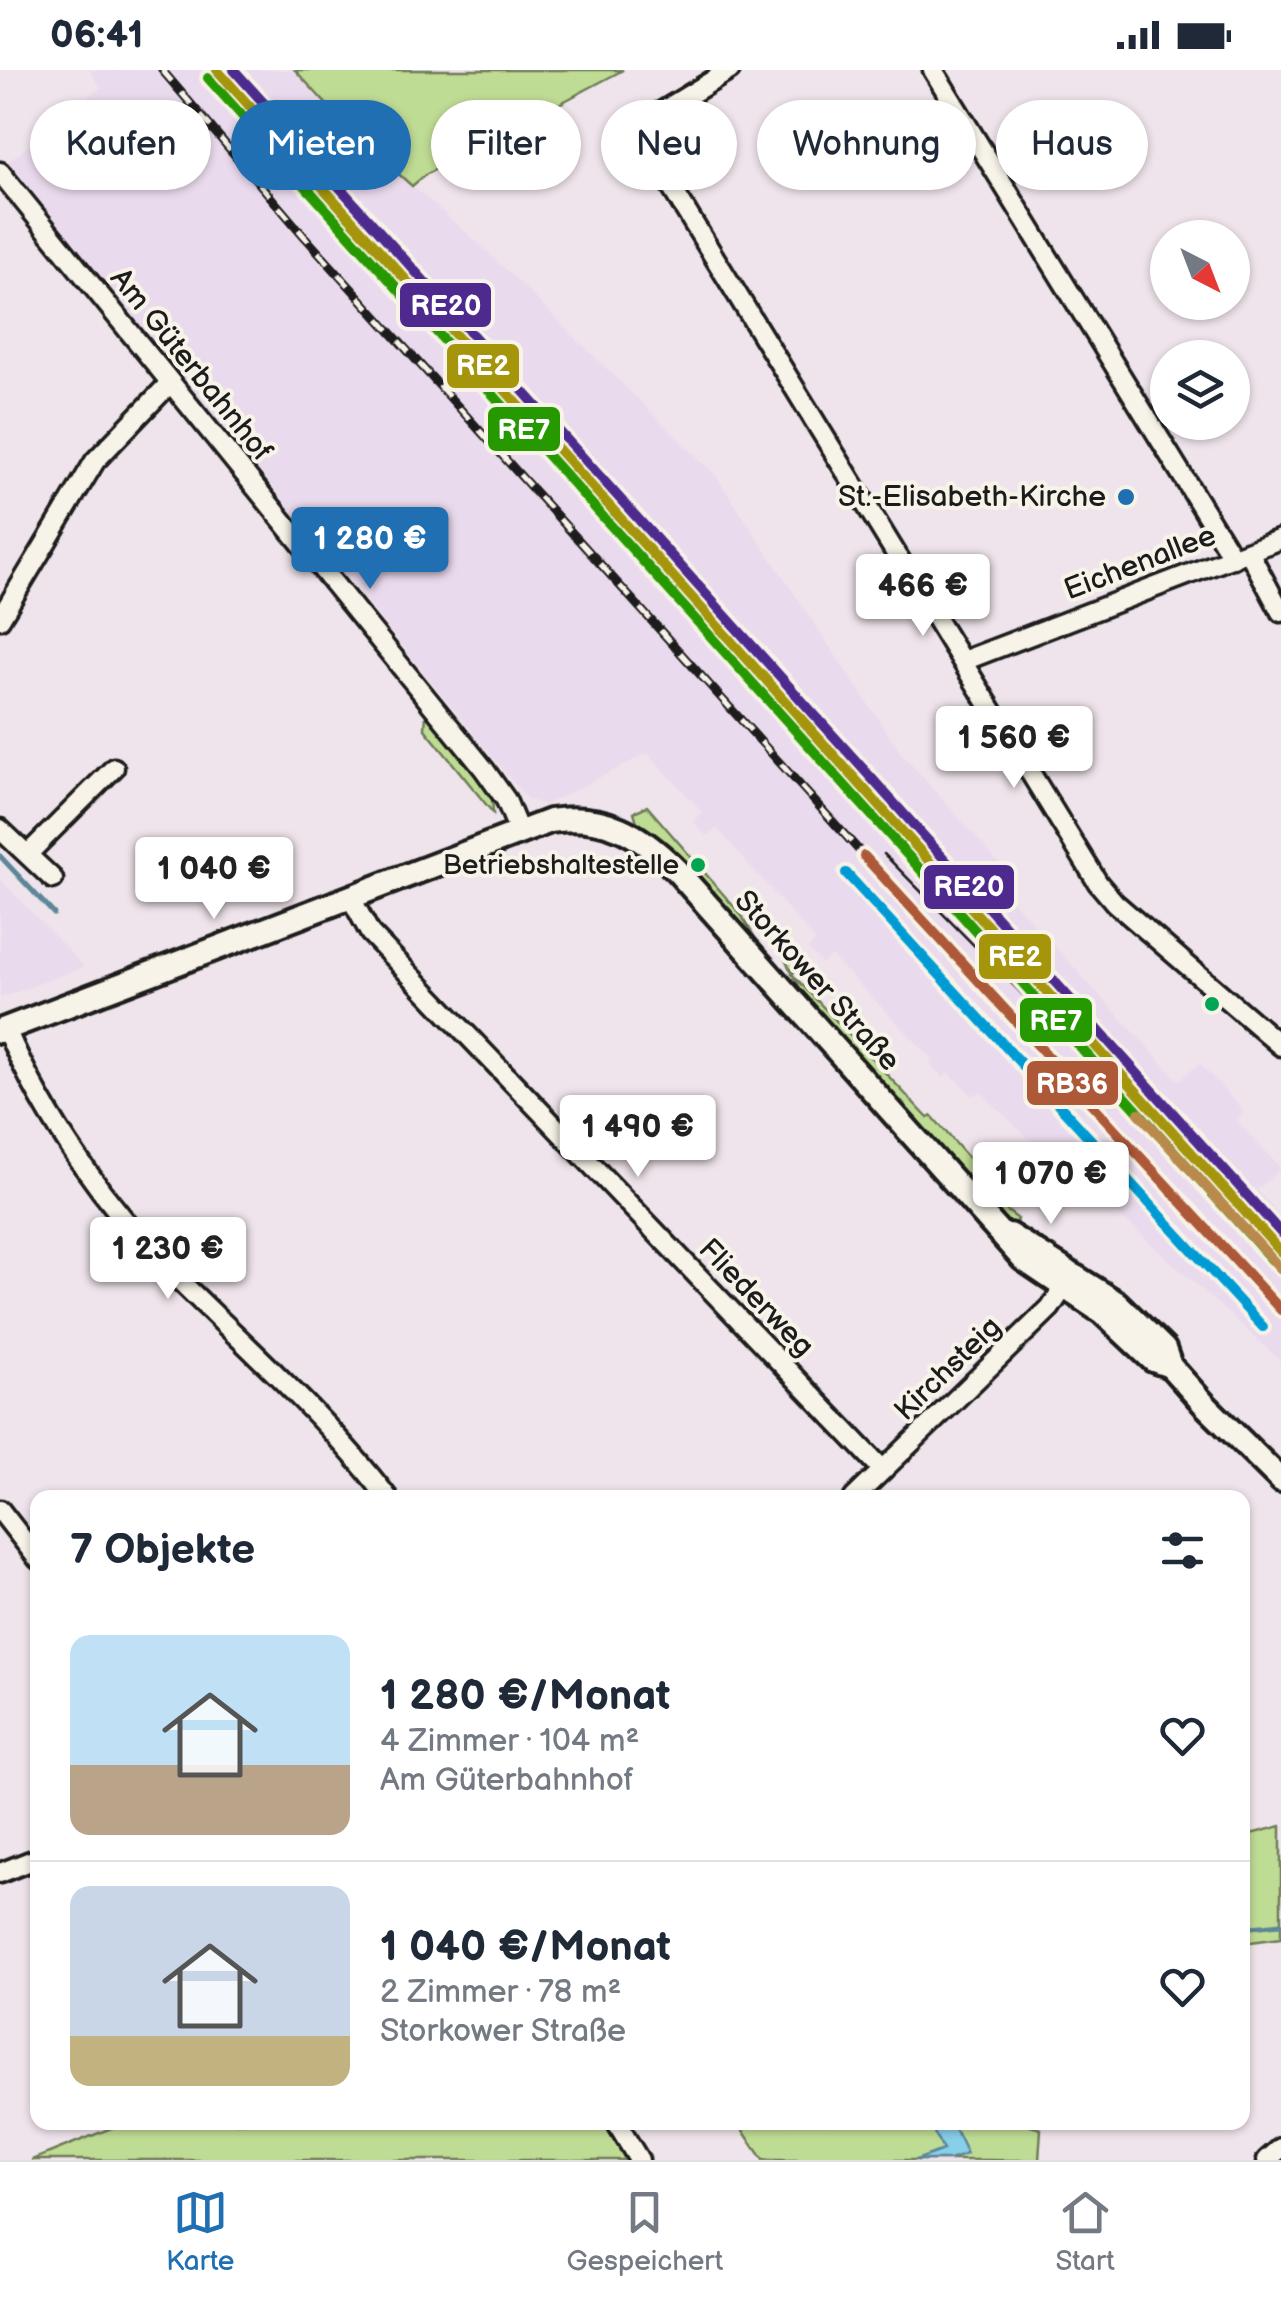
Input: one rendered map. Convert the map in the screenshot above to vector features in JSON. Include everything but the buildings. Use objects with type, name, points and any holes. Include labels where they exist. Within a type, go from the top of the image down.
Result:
[{"type":"main road","name":"Storkower Straße","points":[[3,1030],[520,832],[578,816],[616,825],[652,846],[1023,1259],[1068,1282],[1153,1360],[1170,1366],[1281,1480]]},
{"type":"street","points":[[730,70],[635,128],[1107,894],[1281,1046]]},
{"type":"street","points":[[933,70],[1152,425],[1281,612]]},
{"type":"street","name":"Am Güterbahnhof","points":[[0,172],[484,769],[506,800],[520,832]]},
{"type":"street","points":[[0,619],[95,461],[170,383]]},
{"type":"street","name":"Eichenallee","points":[[964,660],[1281,540]]},
{"type":"street","points":[[28,853],[114,768]]},
{"type":"street","points":[[0,829],[53,879]]},
{"type":"street","name":"Fliederweg","points":[[350,898],[370,933],[882,1470]]},
{"type":"street","points":[[3,1030],[81,1161],[132,1229],[277,1373],[381,1490]]},
{"type":"street","name":"Kirchsteig","points":[[862,1490],[1068,1282]]},
{"type":"street","points":[[0,1510],[30,1549]]},
{"type":"street","points":[[0,1873],[30,1861]]},
{"type":"street","points":[[621,2130],[639,2160]]},
{"type":"street","points":[[1268,2160],[1281,2148]]},
{"type":"shaded area","points":[[89,70],[295,70],[323,100],[231,100],[231,190],[411,190],[411,184],[486,250],[716,476],[900,752],[1008,873],[997,884],[1179,1081],[1200,1063],[1244,1112],[1236,1120],[1281,1169],[1257,1190],[1281,1217],[1281,1361],[1084,1183],[1079,1187],[980,1092],[973,1096],[949,1073],[943,1078],[930,1064],[934,1060],[831,956],[822,964],[808,949],[816,941],[717,828],[706,836],[693,821],[702,812],[648,753],[545,805],[527,799],[31,190],[211,190],[211,100],[85,100],[101,87]]},
{"type":"shaded area","points":[[30,144],[30,189],[8,162]]},
{"type":"shaded area","points":[[0,879],[84,967],[0,998]]},
{"type":"green space","points":[[295,70],[623,70],[566,100],[431,100],[431,172],[412,186],[411,100],[323,100]]},
{"type":"green space","points":[[426,715],[492,796],[493,813],[425,729]]},
{"type":"green space","points":[[647,806],[742,916],[767,958],[638,825],[634,812]]},
{"type":"green space","points":[[776,942],[800,966],[792,974]]},
{"type":"green space","points":[[793,975],[928,1118],[932,1116],[1009,1205],[1006,1210],[1018,1219],[1013,1227],[991,1208],[808,1004]]},
{"type":"green space","points":[[1281,1826],[1281,1938],[1250,1942],[1250,1834]]},
{"type":"green space","points":[[106,2130],[611,2130],[630,2160],[32,2160]]},
{"type":"green space","points":[[743,2130],[1041,2130],[1039,2160],[763,2160]]},
{"type":"water","points":[[933,2130],[955,2130],[967,2154],[949,2160],[916,2160],[943,2150]]},
{"type":"waterway","points":[[0,856],[54,914]]},
{"type":"waterway","points":[[1250,1927],[1281,1924]]},
{"type":"tram line","points":[[884,854],[1139,1113]]},
{"type":"railway","points":[[162,70],[304,236],[864,856]]},
{"type":"transit line","name":"RE2","points":[[217,70],[1281,1252]]},
{"type":"transit line","name":"RE20","points":[[234,70],[1281,1233]]},
{"type":"transit line","name":"RE7","points":[[208,78],[1272,1260]]},
{"type":"transit line","name":"RB36","points":[[864,856],[1281,1310]]},
{"type":"transit line","points":[[846,873],[1263,1327]]},
{"type":"transit line","points":[[1139,1113],[1281,1269]]},
{"type":"place","name":"St.-Elisabeth-Kirche","points":[[1126,497]]},
{"type":"place","name":"Betriebshaltestelle","points":[[698,865]]}]
